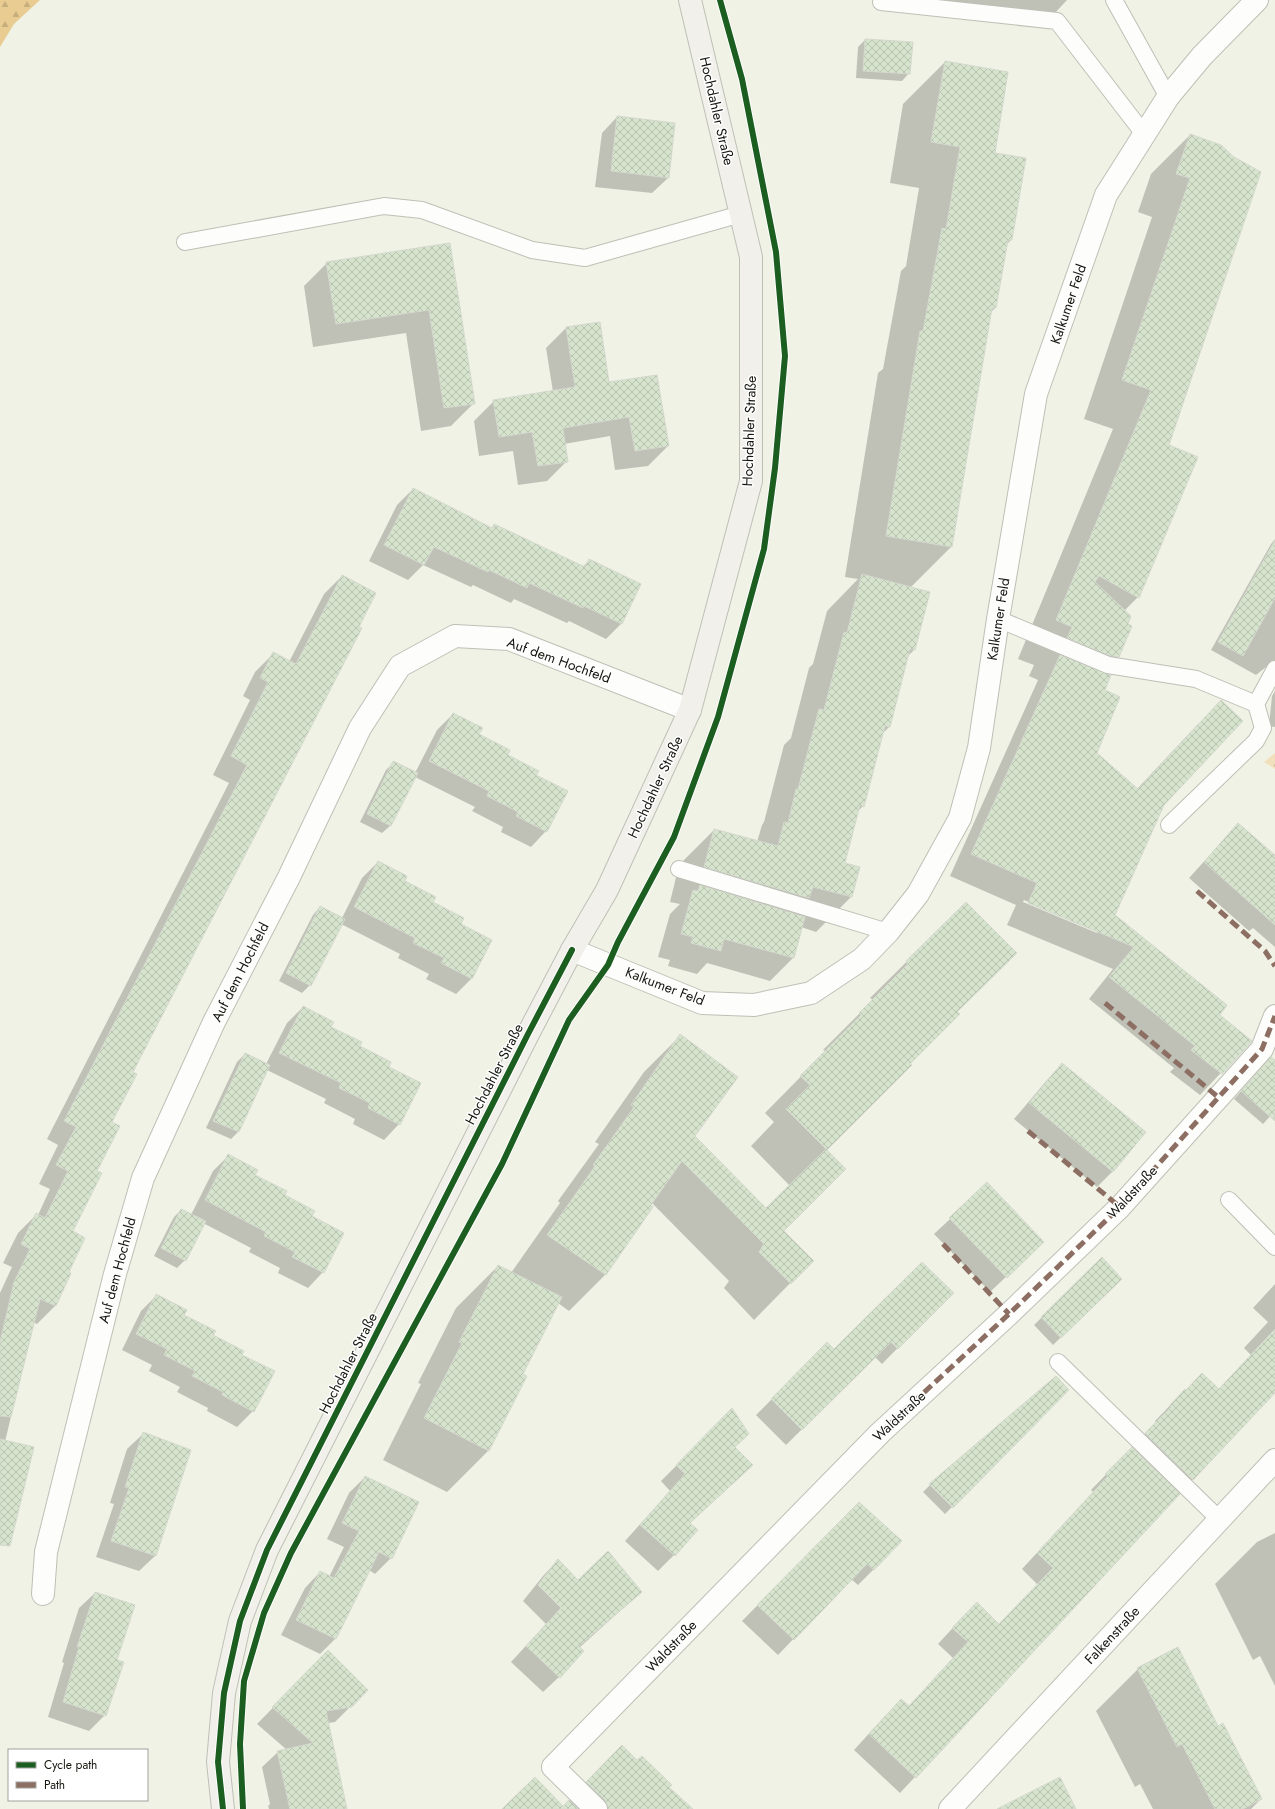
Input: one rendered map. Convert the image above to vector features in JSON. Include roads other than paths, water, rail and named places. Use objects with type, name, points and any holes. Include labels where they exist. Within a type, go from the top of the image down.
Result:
[{"type":"main road","name":"Hochdahler Straße","points":[[223,1809],[218,1762],[224,1693],[240,1621],[267,1550],[528,1034],[572,950],[607,890],[690,710],[751,482],[751,258],[690,0]]},
{"type":"street","name":"Kalkumer Feld","points":[[572,950],[702,1003],[754,1005],[811,993],[862,959],[888,932],[918,894],[960,818],[979,748],[998,619],[1036,394],[1106,195],[1168,97],[1202,56],[1257,0]]},
{"type":"street","name":"Auf dem Hochfeld","points":[[43,1594],[46,1552],[115,1274],[143,1178],[214,1022],[289,877],[360,728],[400,666],[455,636],[508,639],[690,710]]},
{"type":"street","name":"Waldstraße","points":[[596,1809],[553,1767],[880,1432],[1009,1314],[1120,1207],[1262,1049],[1275,1016]]},
{"type":"street","name":"Falkenstraße","points":[[950,1809],[1275,1460]]},
{"type":"lane","points":[[1114,0],[1168,97]]},
{"type":"lane","points":[[881,2],[1057,21],[1144,134]]},
{"type":"lane","points":[[185,242],[384,206],[422,210],[532,250],[585,258],[741,214]]},
{"type":"lane","points":[[998,619],[1108,665],[1196,679],[1256,704]]},
{"type":"lane","points":[[1169,825],[1256,741],[1263,728],[1256,704],[1275,669]]},
{"type":"lane","points":[[679,869],[888,932]]},
{"type":"lane","points":[[1229,1200],[1275,1247]]},
{"type":"lane","points":[[1058,1362],[1220,1520]]}]
